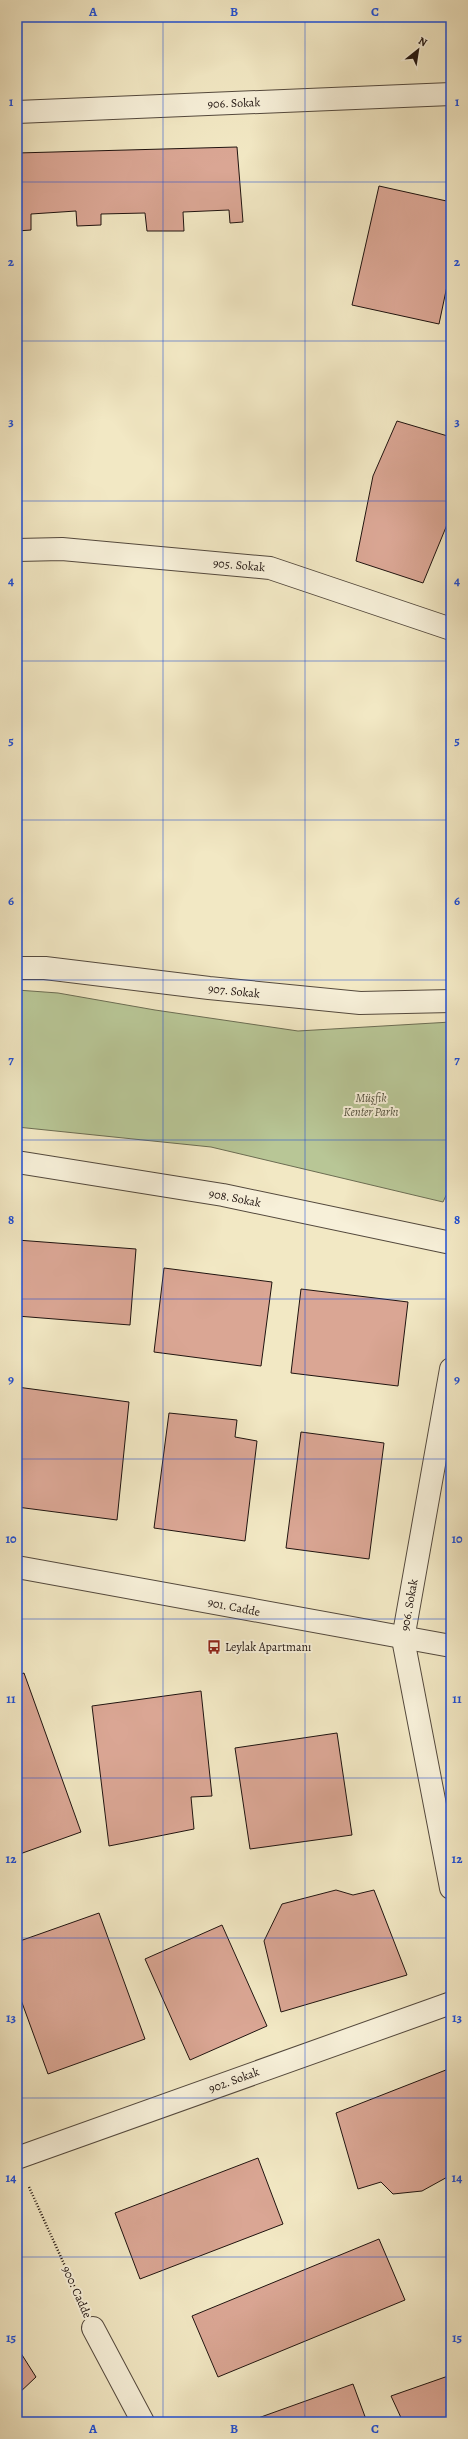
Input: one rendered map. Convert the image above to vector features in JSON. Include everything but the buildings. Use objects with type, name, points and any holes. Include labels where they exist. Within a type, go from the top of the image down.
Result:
[{"type":"street","name":"906. Sokak","points":[[17,112],[451,94]]},
{"type":"street","name":"905. Sokak","points":[[17,550],[62,549],[270,568],[451,629]]},
{"type":"street","name":"907. Sokak","points":[[17,968],[45,968],[209,988],[360,1003],[451,1001]]},
{"type":"street","name":"908. Sokak","points":[[17,1162],[223,1194],[451,1243]]},
{"type":"street","name":"906. Sokak","points":[[451,1369],[403,1639],[451,1888]]},
{"type":"street","name":"901. Cadde","points":[[17,1567],[403,1639],[451,1646]]},
{"type":"street","name":"902. Sokak","points":[[17,2158],[451,2002]]},
{"type":"street","name":"900. Cadde","points":[[93,2328],[143,2422]]},
{"type":"path","name":"900. Cadde","points":[[26,2180],[93,2328]]},
{"type":"green space","name":"Müşfik Kenter Parkı","points":[[17,990],[58,993],[155,1010],[298,1031],[451,1022],[451,1185],[443,1202],[211,1147],[17,1127]]},
{"type":"place","name":"Leylak Apartmanı","points":[[214,1647]]}]
